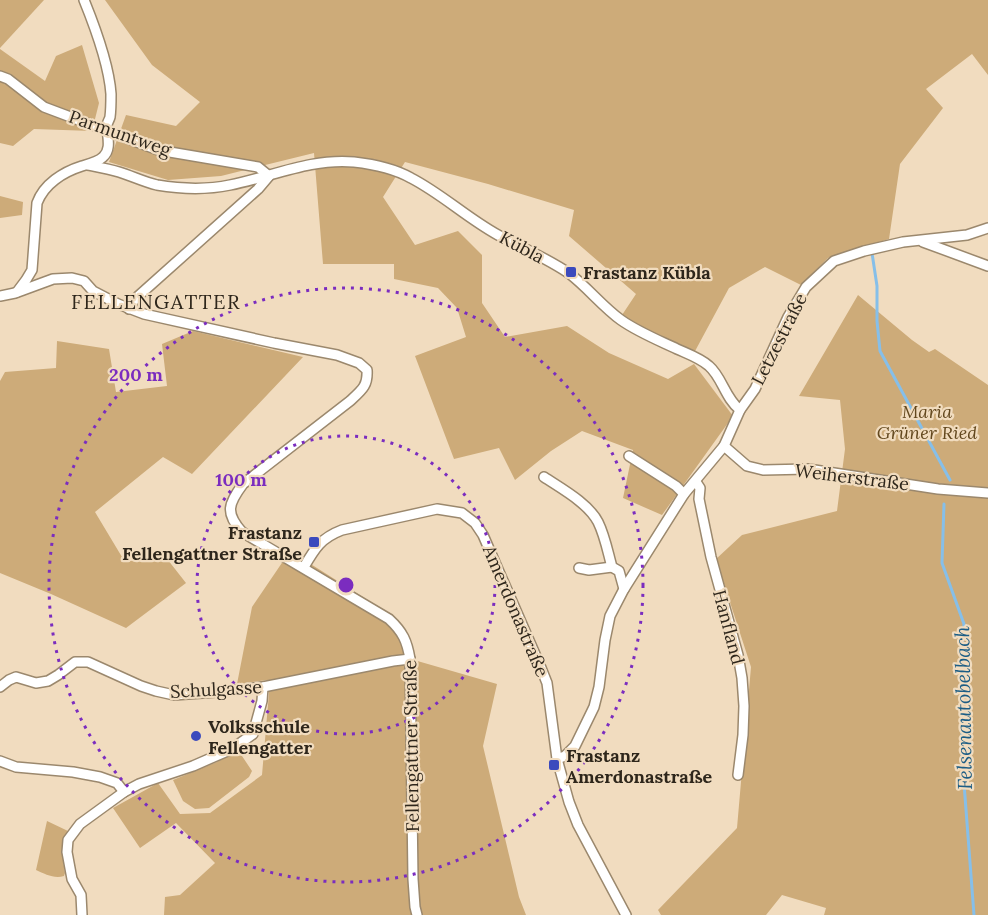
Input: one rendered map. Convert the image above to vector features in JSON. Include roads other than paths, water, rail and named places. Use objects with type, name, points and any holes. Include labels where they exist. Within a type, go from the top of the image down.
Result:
[{"type":"street","points":[[15,293],[32,270],[37,203],[41,193],[48,184],[103,158],[108,151],[107,125],[111,105],[109,79],[98,37],[84,0]]},
{"type":"street","name":"Parmuntweg","points":[[0,76],[8,79],[44,107],[158,150],[258,166],[269,176]]},
{"type":"street","name":"Kübla","points":[[87,165],[156,184],[180,188],[229,186],[301,166],[332,162],[372,164],[409,177],[498,235],[556,265],[585,286],[620,319],[643,333],[702,360],[712,368],[728,396],[740,410]]},
{"type":"street","points":[[0,296],[53,279],[72,278],[84,281],[93,291],[129,309],[135,299],[258,189],[269,176]]},
{"type":"street","name":"Letzestraße","points":[[557,759],[565,756],[574,746],[594,707],[610,616],[624,589],[684,494],[696,482],[729,438],[740,410],[755,389],[788,317],[806,288],[834,261],[864,251],[903,242],[967,235],[988,228]]},
{"type":"street","points":[[919,241],[988,266]]},
{"type":"street","name":"Fellengattner Straße","points":[[129,309],[183,323],[338,355],[359,363],[367,370],[368,379],[363,389],[243,484],[233,497],[230,508],[232,519],[242,532],[389,618],[399,628],[407,643],[410,660],[413,879],[417,915]]},
{"type":"street","name":"Weiherstraße","points":[[724,446],[747,466],[763,470],[808,469],[938,489],[988,493]]},
{"type":"street","points":[[629,456],[676,486],[684,494]]},
{"type":"street","points":[[544,477],[578,500],[597,520],[612,567]]},
{"type":"street","name":"Hanfland","points":[[696,482],[700,488],[699,499],[707,541],[738,655],[742,678],[744,735],[738,775]]},
{"type":"street","name":"Amerdonastraße","points":[[304,567],[327,536],[342,530],[437,510],[462,513],[475,523],[483,535],[541,668],[546,683],[557,759],[569,802],[578,825],[626,915]]},
{"type":"street","points":[[579,568],[589,570],[612,567],[619,571],[624,589]]},
{"type":"street","name":"Schulgasse","points":[[0,687],[16,677],[36,683],[48,681],[75,662],[88,662],[156,691],[174,695],[263,687],[393,661],[410,660]]},
{"type":"street","points":[[82,915],[81,895],[72,879],[67,852],[68,840],[80,824],[139,784],[193,766],[232,749],[253,734],[262,701],[263,687]]},
{"type":"street","points":[[0,761],[16,767],[100,777],[117,783],[124,792]]},
{"type":"waterway","name":"Felsenautobelbach","points":[[872,253],[877,286],[880,351],[950,480]]},
{"type":"waterway","name":"Felsenautobelbach","points":[[944,504],[942,563],[964,624],[962,757],[974,915]]},
{"type":"place","name":"Frastanz Kübla","points":[[571,272]]},
{"type":"place","name":"Frastanz Fellengattner Straße","points":[[314,542]]},
{"type":"place","name":"Volksschule Fellengatter","points":[[196,736]]},
{"type":"place","name":"Frastanz Amerdonastraße","points":[[554,765]]},
{"type":"district","name":"FELLENGATTER","points":[[156,301]]},
{"type":"park label","name":"Maria Grüner Ried","points":[[927,421]]}]
